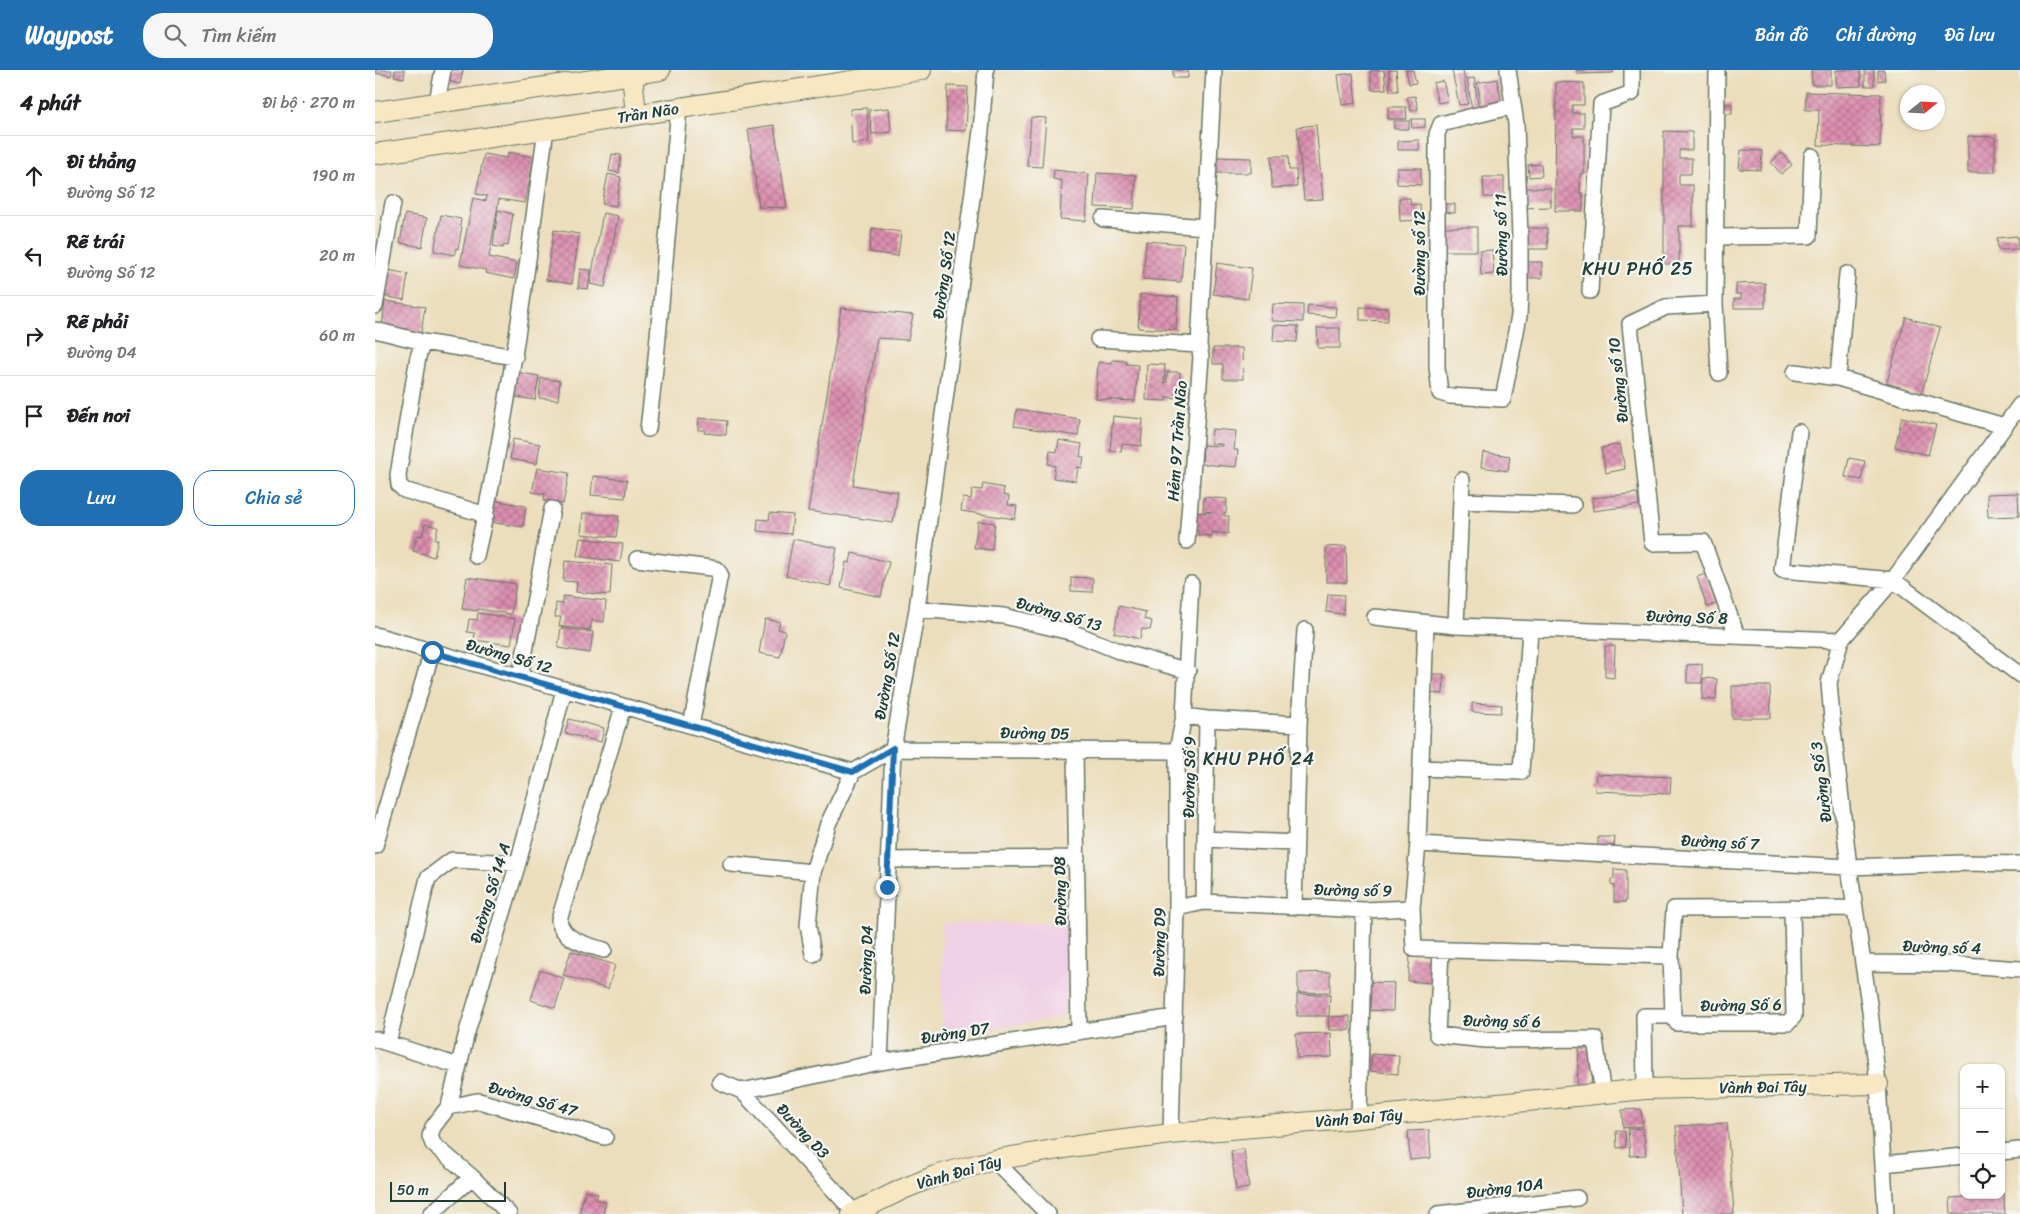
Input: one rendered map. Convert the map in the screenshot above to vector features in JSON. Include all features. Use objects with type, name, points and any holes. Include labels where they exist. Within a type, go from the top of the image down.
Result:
[{"type":"street","points":[[437,102],[443,70]]},
{"type":"street","points":[[375,112],[661,70]]},
{"type":"street","name":"Trần Não","points":[[375,154],[545,130],[921,70]]},
{"type":"street","name":"Đường Số 12","points":[[893,748],[917,609],[981,131],[986,70]]},
{"type":"street","name":"Hẻm 97 Trần Não","points":[[1187,541],[1201,357],[1199,345],[1214,70]]},
{"type":"street","name":"Đường số 11","points":[[1503,399],[1519,316],[1520,293],[1516,124],[1508,70]]},
{"type":"street","points":[[1590,292],[1601,104],[1632,93],[1632,70]]},
{"type":"street","points":[[1717,70],[1715,304],[1719,373]]},
{"type":"street","points":[[632,74],[637,115]]},
{"type":"street","name":"Đường số 12","points":[[1503,399],[1450,396],[1439,393],[1437,367],[1437,134],[1441,124],[1513,106]]},
{"type":"street","points":[[648,429],[679,108]]},
{"type":"street","points":[[476,556],[486,515],[515,357],[545,130]]},
{"type":"street","points":[[1715,237],[1809,236],[1812,156]]},
{"type":"street","points":[[375,306],[393,203]]},
{"type":"street","points":[[1103,219],[1205,227]]},
{"type":"street","points":[[1838,378],[1847,274]]},
{"type":"street","name":"Đường số 10","points":[[1715,304],[1666,307],[1630,324],[1651,544],[1703,542],[1737,636]]},
{"type":"street","points":[[375,330],[423,342],[515,357]]},
{"type":"street","points":[[1098,339],[1199,345]]},
{"type":"street","points":[[423,342],[418,357],[398,475],[399,484],[404,490],[486,515]]},
{"type":"street","points":[[1795,372],[1838,378],[2005,426]]},
{"type":"street","name":"Đường Số 3","points":[[1886,1214],[1878,1084],[1849,867],[1829,683],[1841,640],[1893,580],[2020,405]]},
{"type":"street","points":[[1799,432],[1782,570],[1893,580],[2020,675]]},
{"type":"street","points":[[1456,626],[1462,480]]},
{"type":"street","points":[[1461,501],[1573,505]]},
{"type":"street","points":[[520,677],[552,509]]},
{"type":"street","points":[[637,559],[711,568],[716,569],[720,574],[691,726]]},
{"type":"street","name":"Đường Số 9","points":[[1191,584],[1184,716],[1207,719],[1204,902]]},
{"type":"street","name":"Đường Số 13","points":[[917,609],[1013,618],[1074,633],[1121,652],[1187,671]]},
{"type":"street","name":"Đường Số 8","points":[[1375,617],[1456,626],[1841,640]]},
{"type":"street","points":[[1426,624],[1421,768],[1412,908],[1414,949],[1671,956]]},
{"type":"street","points":[[1421,768],[1521,772],[1530,629]]},
{"type":"street","points":[[1294,906],[1299,724],[1305,630]]},
{"type":"street","name":"Đường Số 12","points":[[375,635],[853,772]]},
{"type":"street","points":[[375,846],[432,652]]},
{"type":"street","name":"Đường Số 14 A","points":[[449,1106],[458,1066],[518,864],[564,690]]},
{"type":"street","points":[[604,950],[573,939],[560,928],[559,920],[623,707]]},
{"type":"street","name":"Đường D9","points":[[1171,1134],[1177,908],[1177,751],[1184,716]]},
{"type":"street","points":[[1207,719],[1299,724]]},
{"type":"street","points":[[813,954],[808,925],[813,872],[828,824],[853,772],[893,748]]},
{"type":"street","name":"Đường D5","points":[[893,748],[1177,751]]},
{"type":"street","name":"Đường D4","points":[[880,1062],[893,748]]},
{"type":"street","name":"Đường D8","points":[[1075,751],[1079,1032]]},
{"type":"street","points":[[1205,839],[1295,844]]},
{"type":"street","name":"Đường số 7","points":[[1417,844],[1849,867],[1963,863],[2020,864]]},
{"type":"street","points":[[888,860],[1077,858]]},
{"type":"street","points":[[458,1066],[382,1041],[428,878],[452,860],[518,864]]},
{"type":"street","points":[[731,864],[813,872]]},
{"type":"street","name":"Đường số 9","points":[[1177,908],[1204,902],[1363,910],[1412,908]]},
{"type":"street","name":"Đường Số 6","points":[[1673,1016],[1677,1023],[1788,1023],[1794,1016],[1792,908]]},
{"type":"street","points":[[1645,1089],[1645,1016],[1673,1016],[1671,956],[1674,909],[1855,908]]},
{"type":"street","points":[[1359,1118],[1363,910]]},
{"type":"street","name":"Đường số 6","points":[[1441,951],[1437,1035],[1486,1040],[1595,1039],[1603,1094]]},
{"type":"street","name":"Đường số 4","points":[[1863,963],[1950,964],[2020,969]]},
{"type":"street","name":"Đường D7","points":[[742,1091],[880,1062],[1175,1017]]},
{"type":"street","name":"Đường D3","points":[[720,1082],[742,1091],[854,1214]]},
{"type":"street","name":"Vành Đai Tây","points":[[854,1214],[903,1189],[935,1176],[994,1160],[1077,1146],[1171,1134],[1359,1118],[1645,1089],[1878,1084]]},
{"type":"street","name":"Đường Số 47","points":[[449,1106],[479,1101],[605,1137]]},
{"type":"street","points":[[449,1106],[433,1128],[430,1136],[433,1144],[472,1177],[509,1214]]},
{"type":"street","points":[[2005,1152],[2020,1150]]},
{"type":"street","points":[[1883,1164],[1960,1156]]},
{"type":"street","points":[[994,1160],[1048,1214]]},
{"type":"street","points":[[431,1214],[472,1177]]},
{"type":"street","name":"Đường 10A","points":[[1438,1214],[1577,1198]]},
{"type":"shaded area","points":[[942,923],[1067,923],[1067,1001],[1065,1009],[1060,1016],[1054,1019],[942,1037]]},
{"type":"building","points":[[375,70],[392,70],[391,76],[375,73]]},
{"type":"building","points":[[395,70],[405,70],[404,78],[394,76]]},
{"type":"building","points":[[450,70],[463,70],[460,84],[448,81]]},
{"type":"building","points":[[1173,70],[1188,70],[1188,78],[1173,78]]},
{"type":"building","points":[[1384,70],[1386,89],[1372,90],[1370,71]]},
{"type":"building","points":[[1389,70],[1396,70],[1398,91],[1390,91]]},
{"type":"building","points":[[1406,70],[1413,70],[1416,83],[1409,84]]},
{"type":"building","points":[[1452,70],[1463,70],[1468,104],[1459,105]]},
{"type":"building","points":[[1577,70],[1613,70],[1613,73],[1577,74]]},
{"type":"building","points":[[1811,70],[1831,70],[1831,85],[1812,85]]},
{"type":"building","points":[[1836,70],[1860,70],[1861,86],[1836,87]]},
{"type":"building","points":[[1865,70],[1874,70],[1874,86],[1865,86]]},
{"type":"building","points":[[1878,70],[1884,70],[1885,80],[1878,81]]},
{"type":"building","points":[[1353,73],[1356,103],[1342,105],[1338,75]]},
{"type":"building","points":[[1474,78],[1479,109],[1472,110],[1467,79]]},
{"type":"building","points":[[1497,79],[1502,104],[1482,108],[1477,83]]},
{"type":"building","points":[[1443,81],[1448,101],[1438,103],[1433,83]]},
{"type":"building","points":[[1556,82],[1584,83],[1584,105],[1572,105],[1572,113],[1584,113],[1584,128],[1573,128],[1573,136],[1584,136],[1584,174],[1580,174],[1580,193],[1583,193],[1583,211],[1555,211]]},
{"type":"building","points":[[948,86],[968,87],[966,131],[946,130]]},
{"type":"building","points":[[1806,92],[1881,94],[1880,147],[1818,145],[1819,110],[1805,110]]},
{"type":"building","points":[[1415,96],[1418,109],[1411,111],[1407,97]]},
{"type":"building","points":[[1719,104],[1732,104],[1732,114],[1719,114]]},
{"type":"building","points":[[1388,107],[1406,107],[1407,119],[1388,119]]},
{"type":"building","points":[[867,108],[869,142],[852,144],[850,109]]},
{"type":"building","points":[[889,108],[891,132],[872,134],[869,110]]},
{"type":"building","points":[[1031,117],[1046,118],[1042,167],[1027,166]]},
{"type":"building","points":[[1411,119],[1425,119],[1425,127],[1412,128]]},
{"type":"building","points":[[1394,121],[1409,121],[1409,129],[1394,129]]},
{"type":"building","points":[[774,125],[787,208],[759,207],[748,129]]},
{"type":"building","points":[[1316,125],[1323,199],[1304,200],[1297,127]]},
{"type":"building","points":[[1664,131],[1692,132],[1692,150],[1679,150],[1679,158],[1692,158],[1691,174],[1679,174],[1679,185],[1693,185],[1693,226],[1679,226],[1679,264],[1664,264]]},
{"type":"building","points":[[1968,136],[1995,137],[1995,172],[1968,172]]},
{"type":"building","points":[[1419,140],[1419,150],[1398,150],[1398,141]]},
{"type":"building","points":[[1741,150],[1762,151],[1761,170],[1739,169]]},
{"type":"building","points":[[508,152],[534,157],[525,203],[499,199],[489,257],[517,263],[514,279],[485,273],[486,270],[460,265],[473,198],[486,201],[487,196],[476,194],[484,154],[507,158]]},
{"type":"building","points":[[1782,153],[1792,165],[1781,174],[1771,162]]},
{"type":"building","points":[[612,154],[621,155],[619,173],[609,171]]},
{"type":"building","points":[[1271,156],[1288,156],[1289,170],[1296,170],[1297,187],[1272,188]]},
{"type":"building","points":[[1214,157],[1251,158],[1251,173],[1214,173]]},
{"type":"building","points":[[1541,164],[1542,176],[1529,177],[1528,165]]},
{"type":"building","points":[[1397,168],[1421,168],[1421,185],[1397,184]]},
{"type":"building","points":[[1054,170],[1089,174],[1086,221],[1060,219],[1062,181],[1053,179]]},
{"type":"building","points":[[1097,173],[1136,175],[1134,209],[1095,207]]},
{"type":"building","points":[[608,174],[621,177],[616,206],[602,204]]},
{"type":"building","points":[[1483,177],[1504,177],[1504,197],[1484,197]]},
{"type":"building","points":[[1521,188],[1551,188],[1551,207],[1521,208]]},
{"type":"building","points":[[1399,198],[1410,198],[1411,205],[1420,204],[1421,220],[1400,221]]},
{"type":"building","points":[[1442,204],[1455,204],[1455,213],[1442,212]]},
{"type":"building","points":[[498,210],[513,214],[508,246],[504,245],[503,248],[493,246]]},
{"type":"building","points":[[603,213],[618,216],[605,287],[590,284]]},
{"type":"building","points":[[405,214],[427,218],[422,247],[400,243]]},
{"type":"building","points":[[441,215],[461,219],[460,226],[462,227],[458,249],[456,248],[454,255],[434,251]]},
{"type":"building","points":[[1440,227],[1477,227],[1477,251],[1440,251]]},
{"type":"building","points":[[872,228],[901,232],[898,256],[869,252]]},
{"type":"building","points":[[1525,228],[1547,228],[1548,249],[1525,249]]},
{"type":"building","points":[[554,230],[579,234],[572,284],[546,280]]},
{"type":"building","points":[[2017,236],[2018,249],[1998,250],[1997,238]]},
{"type":"building","points":[[1146,241],[1184,244],[1181,282],[1143,279]]},
{"type":"building","points":[[1492,250],[1494,274],[1481,275],[1480,251]]},
{"type":"building","points":[[1524,262],[1542,262],[1542,278],[1523,278]]},
{"type":"building","points":[[1217,263],[1252,268],[1248,299],[1213,294]]},
{"type":"building","points":[[580,269],[591,270],[588,289],[578,288]]},
{"type":"building","points":[[388,270],[408,274],[404,300],[383,296]]},
{"type":"building","points":[[1765,283],[1765,308],[1734,308],[1734,299],[1741,299],[1741,294],[1736,294],[1736,284]]},
{"type":"building","points":[[1140,294],[1178,297],[1176,330],[1138,328]]},
{"type":"building","points":[[385,301],[425,307],[421,333],[382,328]]},
{"type":"building","points":[[1273,304],[1303,305],[1303,322],[1272,321]]},
{"type":"building","points":[[1308,305],[1336,307],[1335,317],[1307,315]]},
{"type":"building","points":[[1360,307],[1388,308],[1388,321],[1360,320]]},
{"type":"building","points":[[841,308],[913,315],[908,340],[877,338],[853,485],[898,492],[893,523],[808,511]]},
{"type":"building","points":[[1906,317],[1940,328],[1921,395],[1886,385]]},
{"type":"building","points":[[1274,325],[1298,326],[1297,342],[1273,341]]},
{"type":"building","points":[[1317,328],[1340,328],[1340,348],[1318,348]]},
{"type":"building","points":[[1213,348],[1242,348],[1243,379],[1223,379],[1223,364],[1213,364]]},
{"type":"building","points":[[1112,360],[1126,361],[1126,364],[1138,365],[1135,401],[1096,399],[1098,362],[1112,363]]},
{"type":"building","points":[[1147,364],[1165,365],[1164,383],[1166,383],[1167,372],[1180,372],[1179,398],[1166,397],[1166,401],[1146,400]]},
{"type":"building","points":[[515,372],[539,376],[535,400],[511,396]]},
{"type":"building","points":[[541,378],[560,381],[558,400],[539,398]]},
{"type":"building","points":[[1180,389],[1191,391],[1190,406],[1178,404]]},
{"type":"building","points":[[1017,409],[1080,419],[1078,436],[1014,426]]},
{"type":"building","points":[[1113,416],[1143,419],[1141,446],[1122,444],[1121,452],[1110,451]]},
{"type":"building","points":[[1902,417],[1936,425],[1928,455],[1895,447]]},
{"type":"building","points":[[699,418],[727,421],[726,435],[704,433],[705,430],[698,430]]},
{"type":"building","points":[[1212,429],[1236,431],[1234,450],[1238,450],[1236,467],[1202,464],[1203,445],[1222,446],[1222,444],[1211,443]]},
{"type":"building","points":[[513,439],[540,444],[537,464],[510,459]]},
{"type":"building","points":[[1059,440],[1082,444],[1080,457],[1084,457],[1082,468],[1078,467],[1076,481],[1053,478],[1055,466],[1048,464],[1050,451],[1057,452]]},
{"type":"building","points":[[1620,444],[1625,469],[1606,473],[1601,448]]},
{"type":"building","points":[[1483,452],[1510,456],[1508,471],[1481,467]]},
{"type":"building","points":[[1849,458],[1865,461],[1861,480],[1845,477]]},
{"type":"building","points":[[537,468],[569,473],[563,504],[544,500],[545,494],[532,492]]},
{"type":"building","points":[[593,476],[627,480],[625,498],[591,495]]},
{"type":"building","points":[[983,484],[1004,488],[1003,495],[1009,496],[1008,505],[1017,506],[1015,519],[961,511],[963,498],[971,499],[972,489],[982,490]]},
{"type":"building","points":[[1637,493],[1639,505],[1593,511],[1592,498]]},
{"type":"building","points":[[2018,493],[2019,516],[1988,517],[1987,494]]},
{"type":"building","points":[[1204,497],[1227,499],[1224,516],[1229,516],[1228,534],[1212,532],[1212,536],[1198,535],[1199,531],[1193,530],[1194,512],[1212,512],[1203,511]]},
{"type":"building","points":[[493,500],[526,506],[523,527],[489,522]]},
{"type":"building","points":[[583,513],[619,516],[616,537],[581,534]]},
{"type":"building","points":[[770,513],[793,515],[791,534],[757,531],[758,519],[769,520]]},
{"type":"building","points":[[978,521],[995,523],[992,550],[974,548]]},
{"type":"building","points":[[425,524],[438,527],[435,539],[438,540],[434,557],[413,551],[417,535],[422,536]]},
{"type":"building","points":[[580,538],[623,544],[620,562],[577,556]]},
{"type":"building","points":[[793,539],[837,548],[830,586],[786,576]]},
{"type":"building","points":[[1346,546],[1347,582],[1326,582],[1326,547]]},
{"type":"building","points":[[852,553],[889,562],[881,597],[841,588],[846,562],[850,563]]},
{"type":"building","points":[[565,561],[612,565],[610,595],[576,592],[577,582],[563,581]]},
{"type":"building","points":[[1706,574],[1716,604],[1707,607],[1697,577]]},
{"type":"building","points":[[467,577],[516,584],[511,614],[478,609],[478,611],[462,609]]},
{"type":"building","points":[[1071,577],[1093,578],[1092,592],[1071,591]]},
{"type":"building","points":[[1328,594],[1344,595],[1343,614],[1326,612]]},
{"type":"building","points":[[563,596],[606,601],[604,622],[592,620],[590,630],[559,626],[561,617],[555,617],[556,603],[563,604]]},
{"type":"building","points":[[1119,606],[1146,612],[1144,619],[1152,621],[1150,630],[1142,629],[1140,639],[1114,633]]},
{"type":"building","points":[[478,613],[515,619],[511,645],[474,640],[475,633],[467,632],[469,619],[477,620]]},
{"type":"building","points":[[765,619],[780,622],[778,629],[785,631],[780,657],[759,653]]},
{"type":"building","points":[[561,628],[593,632],[590,653],[558,648]]},
{"type":"building","points":[[1605,646],[1615,646],[1614,678],[1605,677]]},
{"type":"building","points":[[1702,664],[1702,683],[1687,683],[1687,665]]},
{"type":"building","points":[[1430,674],[1444,674],[1443,694],[1430,693]]},
{"type":"building","points":[[1703,678],[1717,679],[1716,700],[1702,699]]},
{"type":"building","points":[[1732,686],[1770,686],[1771,718],[1732,718]]},
{"type":"building","points":[[1472,703],[1502,705],[1501,713],[1472,712]]},
{"type":"building","points":[[569,719],[604,728],[601,742],[565,733]]},
{"type":"building","points":[[1596,774],[1671,777],[1670,794],[1595,791]]},
{"type":"building","points":[[1598,837],[1615,837],[1614,846],[1598,846]]},
{"type":"building","points":[[1614,869],[1626,870],[1626,902],[1614,902],[1614,886],[1611,885],[1611,879],[1614,879]]},
{"type":"building","points":[[571,951],[615,965],[608,989],[563,975]]},
{"type":"building","points":[[1410,955],[1433,957],[1431,983],[1408,981]]},
{"type":"building","points":[[540,970],[564,978],[555,1008],[531,1000]]},
{"type":"building","points":[[1330,972],[1330,992],[1298,993],[1298,973]]},
{"type":"building","points":[[1362,979],[1371,980],[1370,982],[1394,983],[1393,1011],[1361,1010]]},
{"type":"building","points":[[1297,994],[1330,995],[1329,1016],[1297,1016]]},
{"type":"building","points":[[1350,1016],[1350,1030],[1329,1030],[1328,1017]]},
{"type":"building","points":[[1331,1033],[1332,1057],[1297,1058],[1296,1034]]},
{"type":"building","points":[[1579,1049],[1593,1049],[1591,1086],[1577,1085]]},
{"type":"building","points":[[1372,1054],[1399,1056],[1398,1074],[1370,1071]]},
{"type":"building","points":[[1641,1109],[1643,1126],[1623,1128],[1622,1110]]},
{"type":"building","points":[[1727,1123],[1734,1214],[1682,1214],[1676,1126]]},
{"type":"building","points":[[1643,1128],[1646,1155],[1630,1156],[1628,1129]]},
{"type":"building","points":[[1429,1130],[1431,1158],[1410,1160],[1408,1131]]},
{"type":"building","points":[[1616,1131],[1625,1131],[1626,1147],[1617,1148]]},
{"type":"building","points":[[1244,1149],[1249,1188],[1236,1190],[1231,1151]]},
{"type":"building","points":[[585,1190],[598,1194],[596,1199],[606,1202],[603,1214],[579,1214]]},
{"type":"building","points":[[1950,1198],[2004,1199],[2005,1214],[1951,1214]]},
{"type":"district","name":"KHU PHỐ 25","points":[[1638,269]]},
{"type":"district","name":"KHU PHỐ 24","points":[[1259,759]]},
{"type":"route","points":[[432,652],[853,772],[893,748],[887,887]]}]
